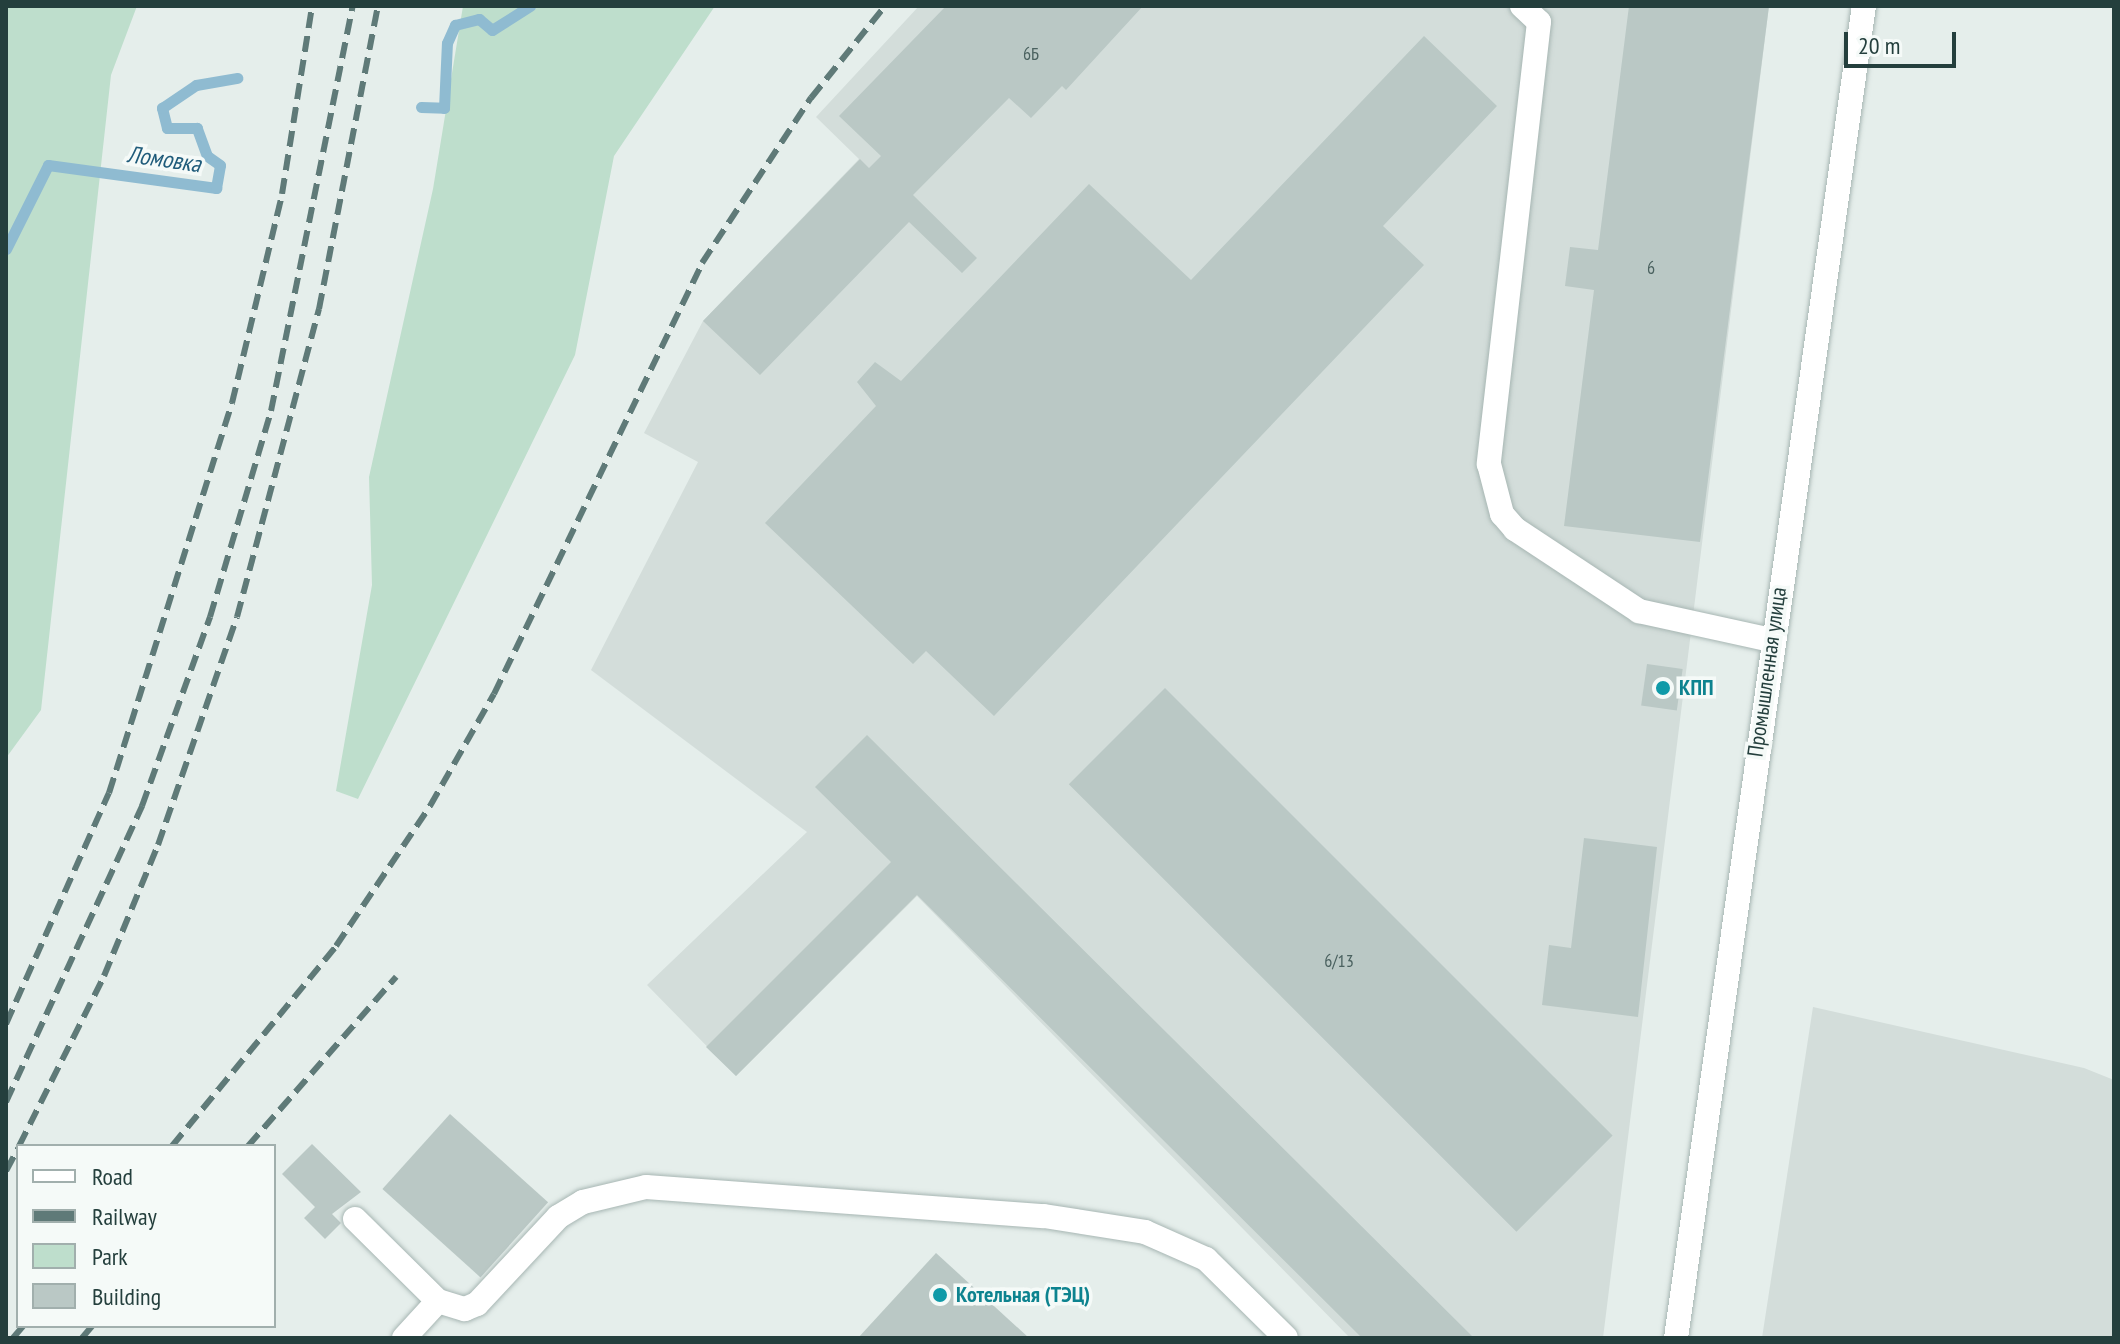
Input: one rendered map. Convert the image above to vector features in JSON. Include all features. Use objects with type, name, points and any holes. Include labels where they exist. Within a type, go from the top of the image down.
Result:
[{"type":"street","points":[[1522,6],[1539,22],[1489,464],[1502,514],[1515,529],[1639,611],[1771,640]]},
{"type":"street","name":"Промышленная улица","points":[[1676,1338],[1771,640],[1864,6]]},
{"type":"street","points":[[355,1219],[438,1301],[465,1309],[477,1304],[558,1217],[583,1202],[646,1187],[1044,1216],[1145,1232],[1206,1259],[1286,1338]]},
{"type":"street","points":[[404,1338],[438,1301]]},
{"type":"shaded area","points":[[919,6],[1769,6],[1603,1338],[1350,1338],[917,896],[736,1076],[647,985],[807,832],[591,670],[698,462],[644,433],[703,321],[859,159],[816,117]]},
{"type":"shaded area","points":[[1813,1007],[2084,1068],[2114,1080],[2114,1338],[1762,1338]]},
{"type":"green space","points":[[6,6],[137,6],[111,75],[41,710],[6,758]]},
{"type":"green space","points":[[463,6],[715,6],[614,156],[575,355],[358,799],[336,791],[372,585],[369,477],[433,189]]},
{"type":"building","points":[[946,6],[1143,6],[1066,90],[1062,86],[1031,118],[1009,98],[913,195],[977,258],[962,273],[909,222],[760,375],[703,321],[860,159],[869,168],[881,156],[839,116]]},
{"type":"building","points":[[1629,6],[1769,6],[1700,542],[1564,526],[1594,290],[1565,286],[1570,247],[1598,250]]},
{"type":"building","points":[[1424,36],[1497,106],[1383,226],[1424,265],[994,716],[926,651],[913,664],[765,523],[876,406],[857,382],[875,362],[901,381],[1089,184],[1191,280]]},
{"type":"building","name":"КПП","points":[[1647,664],[1683,669],[1677,711],[1641,706]]},
{"type":"building","points":[[1165,688],[1613,1136],[1516,1232],[1069,784]]},
{"type":"building","points":[[867,735],[1474,1338],[1362,1338],[917,895],[736,1076],[706,1047],[891,862],[815,787]]},
{"type":"building","points":[[1584,838],[1657,847],[1638,1017],[1542,1005],[1549,945],[1571,948]]},
{"type":"building","points":[[450,1114],[548,1202],[481,1277],[382,1189]]},
{"type":"building","points":[[312,1144],[361,1192],[332,1214],[341,1223],[325,1239],[304,1218],[315,1207],[282,1174]]},
{"type":"building","name":"Котельная (ТЭЦ)","points":[[936,1253],[1029,1338],[858,1338]]},
{"type":"waterway","name":"Ломовка","points":[[421,107],[444,108],[447,43],[455,25],[479,19],[492,30],[530,6]]},
{"type":"waterway","name":"Ломовка","points":[[6,249],[48,165],[216,188],[220,165],[207,156],[197,128],[167,128],[162,108],[196,85],[237,78]]},
{"type":"railway","points":[[6,1024],[109,793],[232,403],[282,194],[312,6]]},
{"type":"railway","points":[[6,1102],[142,806],[210,617],[271,411],[353,6]]},
{"type":"railway","points":[[20,1144],[104,976],[158,845],[237,617],[319,309],[378,6]]},
{"type":"railway","points":[[174,1144],[336,946],[430,806],[494,694],[702,263],[811,98],[885,6]]},
{"type":"railway","points":[[250,1144],[396,977]]},
{"type":"railway","points":[[6,1171],[16,1152]]},
{"type":"railway","points":[[13,1338],[21,1328]]},
{"type":"railway","points":[[82,1338],[90,1328]]},
{"type":"place","name":"КПП","points":[[1663,688]]},
{"type":"place","name":"Котельная (ТЭЦ)","points":[[940,1295]]}]
